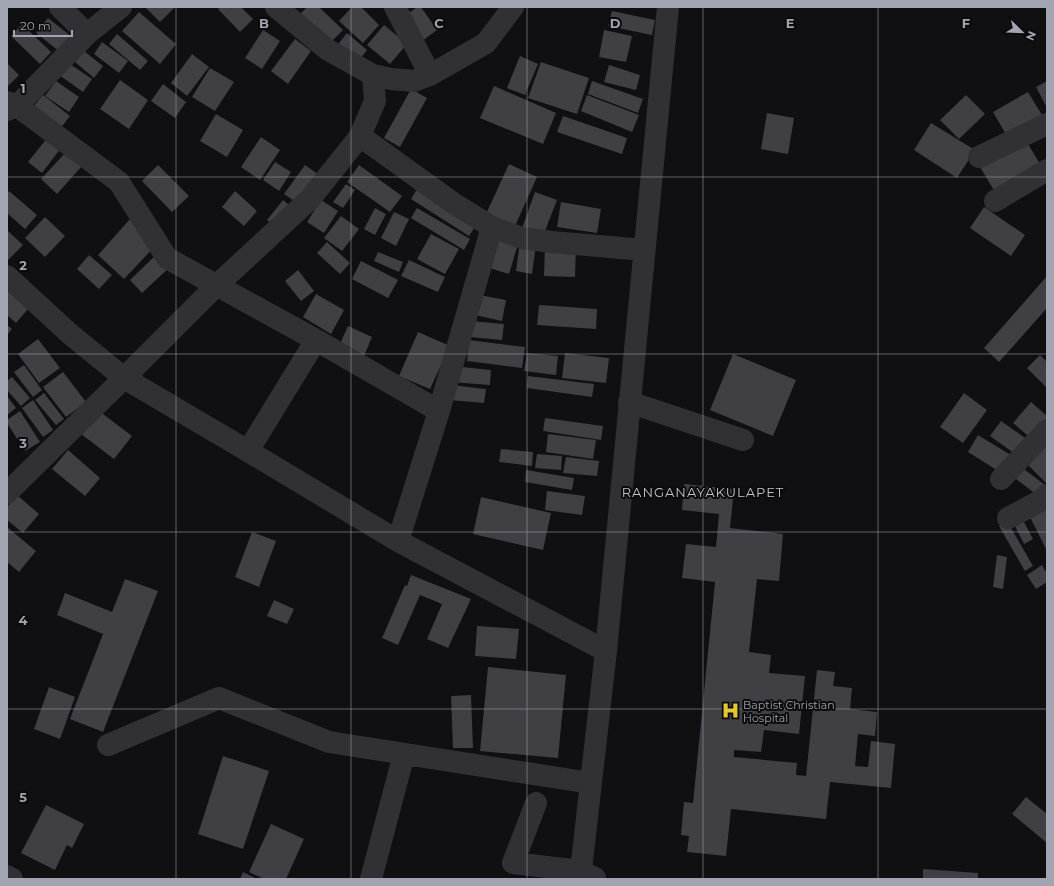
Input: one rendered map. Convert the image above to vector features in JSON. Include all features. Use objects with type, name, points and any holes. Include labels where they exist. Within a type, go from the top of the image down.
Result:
[{"type":"street","points":[[60,7],[87,34]]},
{"type":"street","points":[[121,7],[87,34],[10,106],[119,182],[167,258],[316,340],[439,411]]},
{"type":"street","points":[[276,7],[328,50],[372,76],[414,81],[430,75],[486,43],[513,7]]},
{"type":"street","points":[[395,7],[430,75]]},
{"type":"street","points":[[536,803],[513,863],[586,876],[591,783],[606,651],[668,7]]},
{"type":"street","points":[[7,493],[217,285],[310,199],[360,136],[375,101],[372,76]]},
{"type":"street","points":[[979,157],[1047,124]]},
{"type":"street","points":[[360,136],[452,203],[492,227],[522,238],[644,250]]},
{"type":"street","points":[[995,200],[1047,170]]},
{"type":"street","points":[[398,541],[439,411],[492,227]]},
{"type":"street","points":[[7,276],[70,334],[124,378],[398,541],[606,651]]},
{"type":"street","points":[[248,451],[316,340]]},
{"type":"street","points":[[629,402],[742,440]]},
{"type":"street","points":[[1001,479],[1047,430]]},
{"type":"street","points":[[1008,518],[1042,500],[1047,495]]},
{"type":"street","points":[[108,745],[219,698],[329,742],[591,783]]},
{"type":"street","points":[[371,879],[404,754]]},
{"type":"street","points":[[7,876],[12,879]]},
{"type":"building","points":[[145,7],[175,7],[160,22]]},
{"type":"building","points":[[220,7],[241,7],[253,19],[240,32],[218,9]]},
{"type":"building","points":[[307,7],[319,7],[343,30],[326,47],[296,18]]},
{"type":"building","points":[[352,7],[361,7],[379,25],[363,43],[339,21]]},
{"type":"building","points":[[417,7],[421,7],[437,30],[422,41],[405,16]]},
{"type":"building","points":[[612,11],[655,20],[652,35],[608,26]]},
{"type":"building","points":[[139,12],[176,44],[160,64],[122,31]]},
{"type":"building","points":[[48,18],[76,40],[64,55],[36,33]]},
{"type":"building","points":[[22,24],[51,52],[40,64],[11,36]]},
{"type":"building","points":[[384,25],[407,44],[390,64],[367,45]]},
{"type":"building","points":[[263,30],[280,41],[262,69],[245,58]]},
{"type":"building","points":[[604,30],[632,36],[626,62],[599,57]]},
{"type":"building","points":[[347,33],[367,50],[356,64],[336,47]]},
{"type":"building","points":[[117,34],[148,61],[140,70],[109,44]]},
{"type":"building","points":[[295,39],[311,51],[288,84],[271,71]]},
{"type":"building","points":[[102,42],[128,61],[119,73],[94,54]]},
{"type":"building","points":[[84,51],[103,66],[94,78],[75,62]]},
{"type":"building","points":[[192,54],[209,67],[187,96],[171,83]]},
{"type":"building","points":[[520,56],[538,64],[525,95],[507,88]]},
{"type":"building","points":[[67,62],[92,79],[83,92],[59,75]]},
{"type":"building","points":[[541,62],[589,78],[577,114],[528,98]]},
{"type":"building","points":[[7,63],[19,75],[7,87]]},
{"type":"building","points":[[609,65],[640,75],[636,90],[604,82]]},
{"type":"building","points":[[210,68],[234,82],[215,111],[192,97]]},
{"type":"building","points":[[120,80],[148,100],[129,129],[100,109]]},
{"type":"building","points":[[56,81],[79,97],[69,112],[45,96]]},
{"type":"building","points":[[592,81],[643,99],[638,113],[588,94]]},
{"type":"building","points":[[1047,81],[1047,108],[1036,87]]},
{"type":"building","points":[[163,84],[186,102],[175,118],[151,101]]},
{"type":"building","points":[[494,86],[556,113],[543,144],[480,118]]},
{"type":"building","points":[[411,89],[427,98],[400,147],[384,138]]},
{"type":"building","points":[[1028,92],[1042,115],[1007,136],[993,112]]},
{"type":"building","points":[[43,95],[70,116],[56,134],[29,112]]},
{"type":"building","points":[[587,95],[639,115],[632,132],[581,111]]},
{"type":"building","points":[[966,95],[985,114],[959,139],[940,120]]},
{"type":"building","points":[[767,113],[794,118],[788,154],[761,149]]},
{"type":"building","points":[[216,114],[243,130],[227,157],[200,141]]},
{"type":"building","points":[[563,116],[627,138],[622,154],[557,132]]},
{"type":"building","points":[[931,123],[975,150],[957,178],[914,150]]},
{"type":"building","points":[[48,137],[61,148],[42,173],[28,162]]},
{"type":"building","points":[[261,137],[280,150],[260,180],[241,167]]},
{"type":"building","points":[[1025,139],[1040,164],[995,192],[980,167]]},
{"type":"building","points":[[66,152],[82,166],[57,194],[41,179]]},
{"type":"building","points":[[275,162],[291,172],[279,191],[263,180]]},
{"type":"building","points":[[509,164],[537,177],[515,226],[486,214]]},
{"type":"building","points":[[158,165],[189,196],[172,212],[142,181]]},
{"type":"building","points":[[305,165],[329,182],[309,211],[284,194]]},
{"type":"building","points":[[359,165],[402,196],[390,212],[347,182]]},
{"type":"building","points":[[346,184],[355,190],[343,208],[333,202]]},
{"type":"building","points":[[420,184],[478,222],[469,236],[411,199]]},
{"type":"building","points":[[9,191],[37,215],[25,229],[7,213],[7,194]]},
{"type":"building","points":[[235,191],[257,211],[244,226],[222,207]]},
{"type":"building","points":[[535,192],[557,200],[543,236],[522,228]]},
{"type":"building","points":[[283,200],[302,216],[287,235],[267,220]]},
{"type":"building","points":[[321,200],[338,211],[324,233],[307,222]]},
{"type":"building","points":[[561,202],[601,209],[597,233],[557,227]]},
{"type":"building","points":[[984,207],[1025,235],[1011,256],[970,228]]},
{"type":"building","points":[[375,208],[386,214],[375,235],[364,229]]},
{"type":"building","points":[[417,208],[470,239],[464,250],[411,218]]},
{"type":"building","points":[[394,212],[409,219],[396,246],[381,238]]},
{"type":"building","points":[[341,216],[359,229],[342,251],[324,238]]},
{"type":"building","points":[[45,217],[65,236],[45,257],[25,238]]},
{"type":"building","points":[[130,219],[157,244],[124,279],[98,255]]},
{"type":"building","points":[[7,230],[23,245],[7,261]]},
{"type":"building","points":[[431,234],[459,249],[445,274],[417,259]]},
{"type":"building","points":[[495,237],[518,244],[509,274],[486,267]]},
{"type":"building","points":[[327,242],[350,263],[340,274],[317,253]]},
{"type":"building","points":[[520,242],[536,245],[532,274],[516,271]]},
{"type":"building","points":[[545,246],[576,247],[575,277],[544,276]]},
{"type":"building","points":[[378,252],[403,262],[399,272],[374,261]]},
{"type":"building","points":[[158,253],[171,266],[142,293],[130,280]]},
{"type":"building","points":[[89,255],[112,275],[99,289],[77,269]]},
{"type":"building","points":[[409,260],[445,277],[438,292],[401,276]]},
{"type":"building","points":[[361,261],[398,280],[388,298],[352,279]]},
{"type":"building","points":[[298,270],[314,291],[301,301],[285,281]]},
{"type":"building","points":[[1047,276],[1047,308],[999,362],[984,348]]},
{"type":"building","points":[[7,289],[28,309],[16,323],[7,315]]},
{"type":"building","points":[[316,294],[344,310],[331,334],[303,317]]},
{"type":"building","points":[[479,295],[506,300],[502,321],[475,315]]},
{"type":"building","points":[[539,305],[597,309],[596,329],[537,325]]},
{"type":"building","points":[[471,321],[504,324],[502,340],[470,337]]},
{"type":"building","points":[[7,325],[12,329],[7,335]]},
{"type":"building","points":[[348,326],[372,337],[364,356],[340,344]]},
{"type":"building","points":[[418,332],[450,346],[430,389],[399,376]]},
{"type":"building","points":[[38,339],[60,368],[39,383],[18,354]]},
{"type":"building","points":[[469,340],[525,347],[522,368],[467,361]]},
{"type":"building","points":[[527,353],[558,356],[556,375],[524,371]]},
{"type":"building","points":[[565,353],[609,358],[606,383],[562,378]]},
{"type":"building","points":[[733,354],[796,380],[773,436],[710,410]]},
{"type":"building","points":[[1040,355],[1047,362],[1047,388],[1027,368]]},
{"type":"building","points":[[24,365],[42,390],[33,397],[14,372]]},
{"type":"building","points":[[453,366],[491,370],[490,385],[451,382]]},
{"type":"building","points":[[63,372],[86,402],[66,417],[43,387]]},
{"type":"building","points":[[528,376],[594,384],[592,397],[527,388]]},
{"type":"building","points":[[12,377],[30,398],[21,406],[7,390],[7,381]]},
{"type":"building","points":[[451,385],[486,389],[484,403],[449,400]]},
{"type":"building","points":[[44,393],[64,419],[56,425],[35,400]]},
{"type":"building","points":[[964,393],[987,410],[963,443],[940,427]]},
{"type":"building","points":[[7,396],[16,408],[7,415]]},
{"type":"building","points":[[33,400],[53,430],[43,437],[22,408]]},
{"type":"building","points":[[1031,402],[1047,416],[1047,425],[1034,441],[1013,423]]},
{"type":"building","points":[[95,408],[132,436],[114,459],[77,431]]},
{"type":"building","points":[[20,411],[40,442],[25,451],[7,423],[7,420]]},
{"type":"building","points":[[545,418],[603,426],[601,440],[543,431]]},
{"type":"building","points":[[1001,421],[1028,440],[1018,456],[990,436]]},
{"type":"building","points":[[548,434],[596,440],[593,459],[546,452]]},
{"type":"building","points":[[978,435],[1014,457],[1003,474],[968,452]]},
{"type":"building","points":[[1042,441],[1047,446],[1047,484],[1023,460]]},
{"type":"building","points":[[501,449],[533,452],[532,466],[499,462]]},
{"type":"building","points":[[68,450],[100,478],[85,496],[52,469]]},
{"type":"building","points":[[537,454],[562,456],[561,470],[535,468]]},
{"type":"building","points":[[566,457],[599,461],[597,476],[563,473]]},
{"type":"building","points":[[1020,466],[1045,485],[1037,495],[1012,476]]},
{"type":"building","points":[[526,470],[574,478],[572,490],[525,482]]},
{"type":"building","points":[[684,484],[734,489],[730,528],[783,534],[779,581],[757,579],[749,652],[771,655],[769,673],[805,676],[799,734],[764,730],[761,752],[734,750],[734,757],[797,763],[796,775],[806,776],[817,670],[835,672],[833,686],[852,688],[850,709],[877,712],[875,736],[858,734],[855,766],[868,767],[871,741],[895,744],[891,788],[830,782],[826,819],[731,809],[726,856],[687,852],[689,836],[681,835],[684,802],[693,803],[715,582],[682,578],[686,544],[716,547],[719,514],[682,510]]},
{"type":"building","points":[[547,491],[585,496],[582,515],[545,510]]},
{"type":"building","points":[[17,495],[39,514],[23,533],[7,520],[7,507]]},
{"type":"building","points":[[481,497],[551,513],[543,550],[473,534]]},
{"type":"building","points":[[1047,506],[1047,551],[1029,515]]},
{"type":"building","points":[[1021,516],[1033,539],[1024,544],[1012,520]]},
{"type":"building","points":[[1007,521],[1033,566],[1025,571],[999,526]]},
{"type":"building","points":[[7,527],[36,551],[19,572],[7,562]]},
{"type":"building","points":[[252,532],[276,541],[259,587],[235,577]]},
{"type":"building","points":[[997,555],[1007,557],[1003,589],[993,587]]},
{"type":"building","points":[[1042,565],[1047,574],[1047,582],[1036,589],[1027,575]]},
{"type":"building","points":[[411,575],[471,599],[448,648],[427,639],[442,604],[420,595],[398,645],[382,638],[405,585],[407,586]]},
{"type":"building","points":[[125,579],[158,591],[103,732],[70,719],[103,634],[57,615],[65,593],[112,612]]},
{"type":"building","points":[[274,600],[294,609],[287,624],[267,616]]},
{"type":"building","points":[[477,626],[519,629],[516,659],[475,656]]},
{"type":"building","points":[[488,667],[566,675],[558,758],[480,751]]},
{"type":"building","points":[[49,687],[75,697],[60,739],[34,729]]},
{"type":"building","points":[[471,695],[473,748],[453,748],[451,696]]},
{"type":"building","points":[[223,756],[269,771],[243,849],[198,834]]},
{"type":"building","points":[[1026,797],[1047,814],[1047,843],[1012,814]]},
{"type":"building","points":[[46,805],[84,824],[72,848],[67,845],[55,870],[21,853]]},
{"type":"building","points":[[271,824],[304,839],[286,879],[264,879],[249,872]]},
{"type":"building","points":[[923,869],[978,873],[978,879],[923,879]]},
{"type":"building","points":[[243,872],[257,879],[240,879]]},
{"type":"place","name":"Baptist Christian Hospital","points":[[730,711]]},
{"type":"district","name":"RANGANAYAKULAPET","points":[[703,492]]}]
